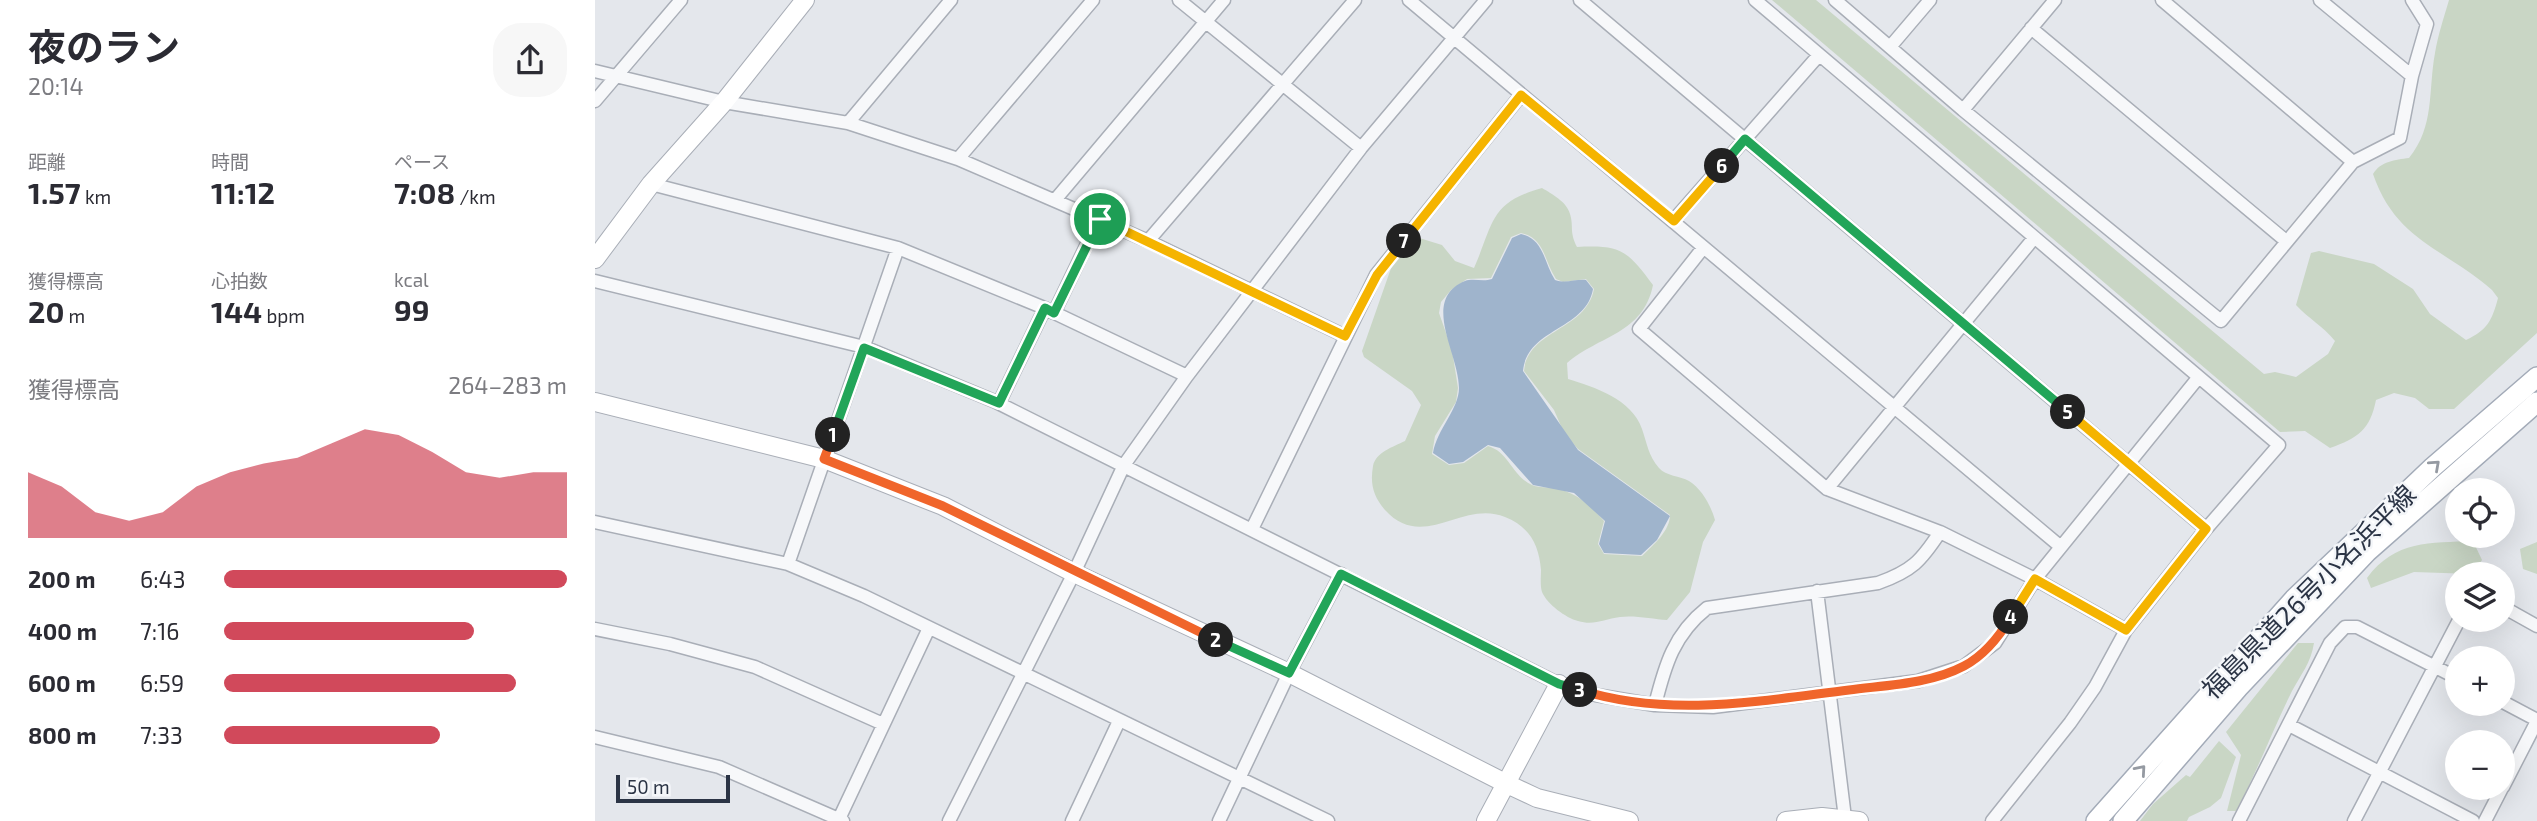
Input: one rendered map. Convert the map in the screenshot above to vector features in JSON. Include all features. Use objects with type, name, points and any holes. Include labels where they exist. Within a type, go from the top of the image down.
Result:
[{"type":"main road","name":"福島県道26号小名浜平線","points":[[2096,821],[2294,599],[2433,467],[2537,377]]},
{"type":"main road","points":[[2123,821],[2238,688],[2367,552],[2537,402]]},
{"type":"street","points":[[595,101],[681,0]]},
{"type":"street","points":[[595,259],[650,184],[723,102],[805,0]]},
{"type":"street","points":[[848,123],[951,0]]},
{"type":"street","points":[[958,159],[1093,0]]},
{"type":"street","points":[[1179,0],[1361,148]]},
{"type":"street","points":[[1055,200],[1224,0]]},
{"type":"street","points":[[1148,241],[1355,0]]},
{"type":"street","points":[[1409,0],[2061,547]]},
{"type":"street","points":[[949,821],[1074,573],[1124,465],[1187,376],[1361,148],[1486,0]]},
{"type":"street","points":[[1580,0],[2206,529]]},
{"type":"street","points":[[1755,0],[2279,445],[2206,529],[2126,630],[2095,687],[1992,821]]},
{"type":"street","points":[[1835,0],[1963,110],[2221,321],[2353,162],[2400,138],[2412,76],[2427,24],[2411,0]]},
{"type":"street","points":[[1890,47],[1930,0]]},
{"type":"street","points":[[1963,110],[2055,0]]},
{"type":"street","points":[[2162,0],[2353,162]]},
{"type":"street","points":[[2320,0],[2412,76]]},
{"type":"street","points":[[2032,28],[2285,241]]},
{"type":"street","points":[[1674,221],[1819,55]]},
{"type":"street","points":[[595,71],[723,102],[848,123],[958,159],[1100,219],[1345,336]]},
{"type":"street","points":[[1252,529],[1377,275],[1521,95]]},
{"type":"street","points":[[650,184],[898,248],[1049,311],[1187,376]]},
{"type":"street","points":[[999,403],[1100,219]]},
{"type":"street","points":[[1827,489],[2033,238]]},
{"type":"street","points":[[788,564],[898,248]]},
{"type":"street","points":[[1703,248],[1639,330],[1827,489],[1940,532],[2035,579],[2126,630]]},
{"type":"street","points":[[595,281],[864,348],[999,403],[1559,684],[1596,695],[1655,705],[1713,707],[1832,692],[1918,681],[1964,666],[1995,643],[2035,579],[2198,378]]},
{"type":"street","points":[[595,402],[824,459],[943,506],[1074,573],[1289,673],[1505,783],[1538,798],[1629,821]]},
{"type":"street","points":[[595,522],[788,564],[864,596],[1328,821]]},
{"type":"street","points":[[1655,705],[1667,657],[1688,623],[1707,608],[1878,583],[1902,575],[1921,561],[1940,532]]},
{"type":"street","points":[[1219,821],[1289,673],[1341,574]]},
{"type":"street","points":[[1786,821],[1852,820],[1817,591]]},
{"type":"street","points":[[2515,614],[2537,626]]},
{"type":"street","points":[[2239,821],[2330,643],[2345,627],[2357,627],[2445,672]]},
{"type":"street","points":[[595,737],[719,767],[841,820],[929,628]]},
{"type":"street","points":[[595,629],[755,667],[883,724]]},
{"type":"street","points":[[2354,821],[2453,632]]},
{"type":"street","points":[[1486,821],[1559,684]]},
{"type":"street","points":[[2515,708],[2537,720],[2515,762]]},
{"type":"street","points":[[1076,820],[1119,721]]},
{"type":"street","points":[[2289,725],[2473,821]]},
{"type":"street","points":[[2485,821],[2496,800]]},
{"type":"green space","points":[[1772,0],[1816,0],[2264,374],[2275,372],[2296,377],[2328,354],[2335,341],[2296,305],[2311,253],[2319,251],[2374,264],[2413,289],[2430,314],[2466,340],[2488,324],[2498,298],[2492,290],[2408,229],[2383,196],[2373,174],[2384,164],[2409,158],[2423,133],[2429,108],[2436,46],[2449,0],[2537,0],[2537,333],[2454,409],[2429,409],[2415,398],[2394,393],[2376,400],[2370,419],[2361,432],[2330,448],[2305,431],[2280,432]]},
{"type":"green space","points":[[1542,188],[1554,196],[1568,210],[1577,247],[1604,247],[1622,252],[1653,285],[1648,301],[1630,324],[1567,363],[1568,379],[1611,396],[1630,410],[1642,429],[1655,463],[1665,473],[1694,484],[1705,498],[1715,520],[1703,542],[1690,592],[1667,620],[1631,616],[1589,623],[1568,617],[1544,597],[1541,590],[1540,561],[1535,545],[1527,532],[1514,521],[1489,513],[1474,514],[1429,526],[1414,526],[1399,522],[1385,510],[1373,490],[1372,472],[1375,461],[1386,450],[1405,441],[1421,405],[1412,391],[1364,357],[1362,351],[1396,254],[1416,237],[1442,245],[1455,261],[1474,268],[1490,227],[1502,208],[1525,194]],"holes":[[[1521,233],[1529,236],[1543,251],[1556,279],[1563,282],[1586,279],[1594,289],[1589,303],[1580,314],[1535,346],[1524,371],[1554,410],[1564,433],[1578,449],[1670,515],[1664,532],[1642,556],[1604,554],[1598,544],[1604,521],[1593,510],[1569,493],[1534,486],[1525,481],[1495,449],[1488,446],[1464,463],[1449,465],[1432,454],[1435,436],[1456,402],[1458,388],[1452,350],[1439,313],[1441,302],[1451,290],[1467,279],[1491,278],[1511,237]]]},
{"type":"green space","points":[[2537,542],[2537,574],[2523,569],[2520,549]]},
{"type":"green space","points":[[2445,543],[2445,548],[2476,548],[2482,560],[2445,562],[2445,573],[2414,572],[2371,588],[2367,578],[2389,556],[2414,546]]},
{"type":"green space","points":[[2298,643],[2314,643],[2308,662],[2236,811],[2227,811],[2241,755],[2226,732]]},
{"type":"green space","points":[[2219,741],[2236,757],[2221,798],[2210,807],[2189,817],[2187,821],[2140,821],[2153,804],[2186,775],[2190,777]]},
{"type":"water","points":[[1521,234],[1539,246],[1555,280],[1586,280],[1593,289],[1588,303],[1580,313],[1535,346],[1527,357],[1523,371],[1578,450],[1670,516],[1657,540],[1641,555],[1604,553],[1599,544],[1605,521],[1574,493],[1533,485],[1500,448],[1488,445],[1463,462],[1449,464],[1433,453],[1455,404],[1459,388],[1445,328],[1445,301],[1452,290],[1465,281],[1492,279],[1512,238]]},
{"type":"route","points":[[1521,95],[1674,221],[1745,139],[2206,529],[2126,630],[2035,579],[1995,643],[1964,666],[1918,681],[1713,707],[1655,705],[1596,695],[1559,684],[1341,574],[1289,673],[1074,573],[943,506],[824,459],[864,348],[999,403],[1045,308],[1054,313],[1100,219],[1345,336],[1377,275],[1521,95]]}]
